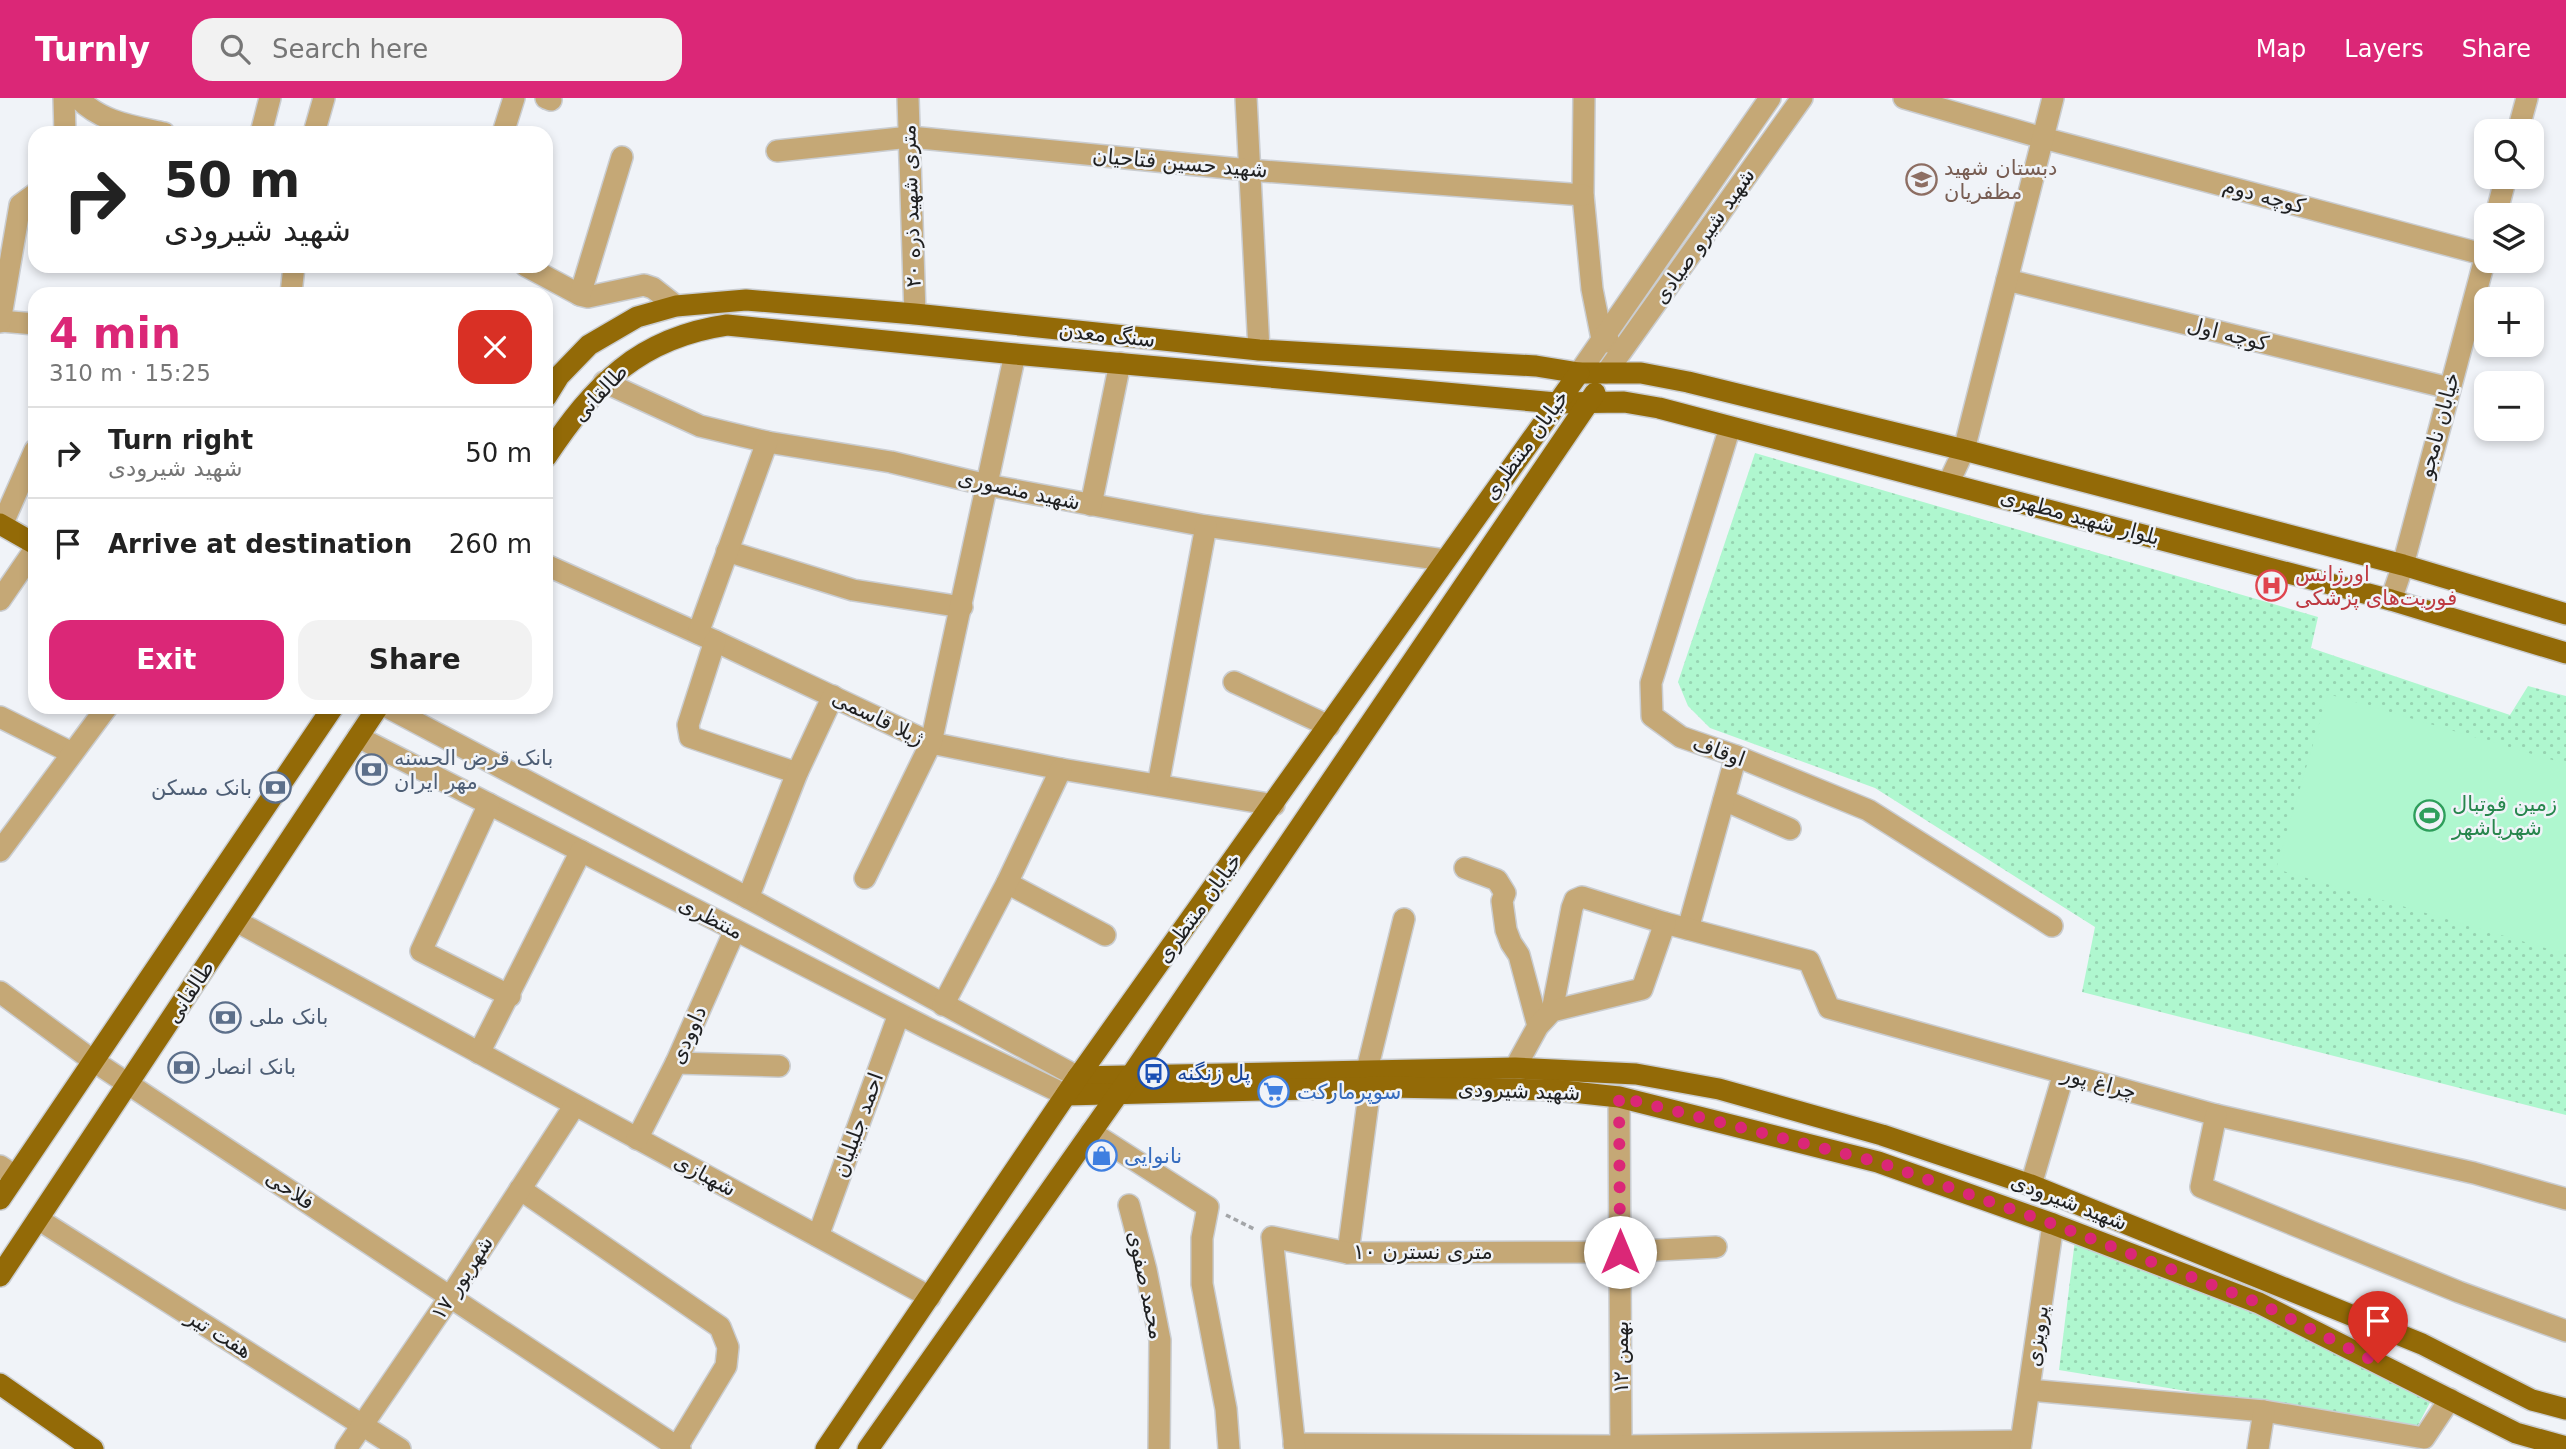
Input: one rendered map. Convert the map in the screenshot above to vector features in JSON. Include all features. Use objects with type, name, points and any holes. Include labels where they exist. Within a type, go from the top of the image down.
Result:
[{"type":"main road","name":"سنگ معدن","points":[[637,317],[676,306],[746,300],[915,314],[1259,351],[1536,366],[1578,373],[1606,373]]},
{"type":"main road","name":"طالقانی","points":[[553,386],[589,345],[637,317]]},
{"type":"main road","name":"سنگ معدن","points":[[664,341],[701,329],[727,325],[1556,403],[1590,402]]},
{"type":"main road","name":"طالقانی","points":[[553,448],[604,382],[632,359],[664,341]]},
{"type":"main road","name":"خیابان منتظری","points":[[826,1449],[1072,1086],[1274,805],[1578,373]]},
{"type":"main road","name":"بلوار شهید مطهری","points":[[1606,373],[1641,373],[1688,382],[1964,450],[2403,565],[2566,614]]},
{"type":"main road","name":"خیابان منتظری","points":[[868,1449],[1125,1085],[1590,402],[1606,373]]},
{"type":"main road","name":"بلوار شهید مطهری","points":[[1590,402],[1624,402],[1659,408],[1948,482],[2391,600],[2566,653]]},
{"type":"main road","points":[[1,524],[28,540]]},
{"type":"main road","name":"طالقانی","points":[[0,1199],[8,1171],[92,1060],[328,714]]},
{"type":"main road","name":"طالقانی","points":[[0,1276],[373,714]]},
{"type":"main road","name":"شهید شیرودی","points":[[1072,1086],[1368,1079],[1516,1068],[1636,1074],[1719,1089],[1882,1135],[2031,1185],[2422,1344],[2532,1400],[2566,1409]]},
{"type":"main road","name":"شهید شیرودی","points":[[1368,1079],[1554,1090],[1619,1097],[1878,1162],[2053,1224],[2259,1303],[2516,1433],[2566,1447]]},
{"type":"main road","points":[[0,1384],[93,1449]]},
{"type":"street","points":[[64,98],[65,126]]},
{"type":"street","points":[[78,98],[86,107],[112,121],[133,126]]},
{"type":"street","points":[[263,126],[270,98]]},
{"type":"street","points":[[316,126],[324,98]]},
{"type":"street","points":[[505,126],[514,98]]},
{"type":"street","name":"۲۰ متری شهید ذره","points":[[908,98],[915,314]]},
{"type":"street","points":[[1247,98],[1259,351]]},
{"type":"street","points":[[1584,98],[1583,195],[1592,289],[1602,339],[1623,351]]},
{"type":"street","name":"شهید شیرو صیادی","points":[[1578,373],[1770,98]]},
{"type":"street","name":"شهید شیرو صیادی","points":[[1606,373],[1802,98]]},
{"type":"street","name":"کوچه دوم","points":[[1904,98],[2043,138],[2474,250]]},
{"type":"street","points":[[1948,482],[1964,450],[2053,98]]},
{"type":"street","points":[[2521,119],[2527,98]]},
{"type":"street","name":"شهید حسین فتاحیان","points":[[777,151],[910,138],[1249,170],[1583,195]]},
{"type":"street","points":[[580,295],[622,157]]},
{"type":"street","points":[[28,199],[20,205],[0,322],[28,324]]},
{"type":"street","points":[[539,273],[588,297],[644,285],[653,288],[676,306]]},
{"type":"street","name":"خیابان نامجو","points":[[2391,600],[2403,565],[2481,273]]},
{"type":"street","name":"کوچه اول","points":[[2007,280],[2449,388]]},
{"type":"street","points":[[865,878],[931,743],[1015,354]]},
{"type":"street","points":[[1091,505],[1120,363]]},
{"type":"street","name":"شهید منصوری","points":[[604,382],[700,426],[767,442],[891,462],[987,485],[1206,526],[1444,560]]},
{"type":"street","name":"اوقاف","points":[[1730,426],[1651,683],[1652,716],[1681,737],[1736,756],[1868,810],[2052,926]]},
{"type":"street","points":[[767,442],[727,551],[688,725],[690,737],[797,774]]},
{"type":"street","points":[[1,524],[28,465]]},
{"type":"street","points":[[1158,785],[1206,526]]},
{"type":"street","points":[[727,551],[853,590],[962,607]]},
{"type":"street","points":[[0,600],[28,560]]},
{"type":"street","name":"ژیلا قاسمی","points":[[553,568],[707,637],[931,743],[1061,769],[1274,805]]},
{"type":"street","points":[[1234,682],[1329,726]]},
{"type":"street","points":[[748,898],[797,774],[833,696]]},
{"type":"street","points":[[0,851],[102,714]]},
{"type":"street","name":"منتظری","points":[[400,714],[748,898],[943,1005],[1072,1086]]},
{"type":"street","points":[[0,717],[72,752]]},
{"type":"street","name":"منتظری","points":[[358,737],[899,1014],[1072,1086]]},
{"type":"street","points":[[1688,929],[1736,756]]},
{"type":"street","points":[[943,1005],[1007,883],[1061,769]]},
{"type":"street","points":[[1724,800],[1790,829]]},
{"type":"street","points":[[489,804],[421,951],[510,996]]},
{"type":"street","points":[[479,1053],[581,851]]},
{"type":"street","points":[[1465,868],[1497,880],[1504,892],[1506,930],[1545,1018]]},
{"type":"street","points":[[1007,883],[1105,935]]},
{"type":"street","name":"چراغ پور","points":[[1545,1018],[1575,900],[1582,897],[1665,923],[1809,961],[1829,1009],[2216,1115],[2474,1173],[2566,1199]]},
{"type":"street","points":[[1348,1253],[1368,1079],[1404,919]]},
{"type":"street","name":"شهبازی","points":[[236,922],[930,1297]]},
{"type":"street","points":[[1516,1068],[1545,1018],[1642,989],[1665,923]]},
{"type":"street","name":"داوودی","points":[[637,1139],[676,1063],[735,930]]},
{"type":"street","name":"فلاحی","points":[[0,992],[92,1060],[679,1448]]},
{"type":"street","name":"احمد جلیلیان","points":[[818,1236],[899,1014]]},
{"type":"street","points":[[676,1063],[779,1066]]},
{"type":"street","points":[[2031,1185],[2064,1073]]},
{"type":"street","name":"۱۲ بهمن","points":[[1619,1097],[1621,1448]]},
{"type":"street","name":"۱۷ شهریور","points":[[346,1449],[450,1297],[575,1105]]},
{"type":"street","points":[[2216,1115],[2201,1187],[2459,1292],[2566,1331]]},
{"type":"street","points":[[1091,1132],[1208,1207],[1202,1238],[1202,1284],[1226,1409],[1229,1449]]},
{"type":"street","points":[[520,1189],[720,1327],[729,1347],[726,1367],[679,1448]]},
{"type":"street","name":"محمد صفوی","points":[[1129,1205],[1160,1340],[1158,1449]]},
{"type":"street","name":"هفت تیر","points":[[38,1219],[400,1449]]},
{"type":"street","name":"پرویزی","points":[[2021,1445],[2053,1224]]},
{"type":"street","points":[[1272,1237],[1295,1446],[1621,1448],[2021,1445]]},
{"type":"street","name":"۱۰ متری نسترن","points":[[1272,1237],[1348,1253],[1620,1252],[1716,1247]]},
{"type":"street","points":[[2029,1390],[2264,1411],[2424,1438],[2450,1399]]},
{"type":"street","points":[[2258,1449],[2264,1411]]},
{"type":"path","points":[[1208,1207],[1272,1237]]},
{"type":"green space","points":[[1755,453],[2318,617],[2311,648],[2510,715],[2528,686],[2566,696],[2566,1115],[2082,992],[2095,927],[1875,788],[1710,728],[1688,706],[1678,682]]},
{"type":"green space","name":"زمین فوتبال شهریاشهر","points":[[2328,694],[2566,764],[2566,954],[2276,869]]},
{"type":"green space","points":[[2075,1240],[2194,1286],[2435,1393],[2416,1429],[2059,1370]]},
{"type":"place","name":"دبستان شهید مظفریان","points":[[1921,180]]},
{"type":"place","name":"اورژانس فوریت‌های پزشکی","points":[[2272,586]]},
{"type":"place","name":"بانک قرض الحسنه مهر ایران","points":[[371,770]]},
{"type":"place","name":"بانک مسکن","points":[[275,788]]},
{"type":"place","name":"زمین فوتبال شهریاشهر","points":[[2429,816]]},
{"type":"place","name":"بانک ملی","points":[[226,1017]]},
{"type":"place","name":"بانک انصار","points":[[183,1067]]},
{"type":"place","name":"پل زنگنه","points":[[1154,1073]]},
{"type":"place","name":"سوپرمارکت","points":[[1274,1092]]},
{"type":"place","name":"نانوایی","points":[[1101,1156]]},
{"type":"route","points":[[1620,1252],[1619,1097],[1878,1162],[2053,1224],[2259,1303],[2378,1363]]}]
